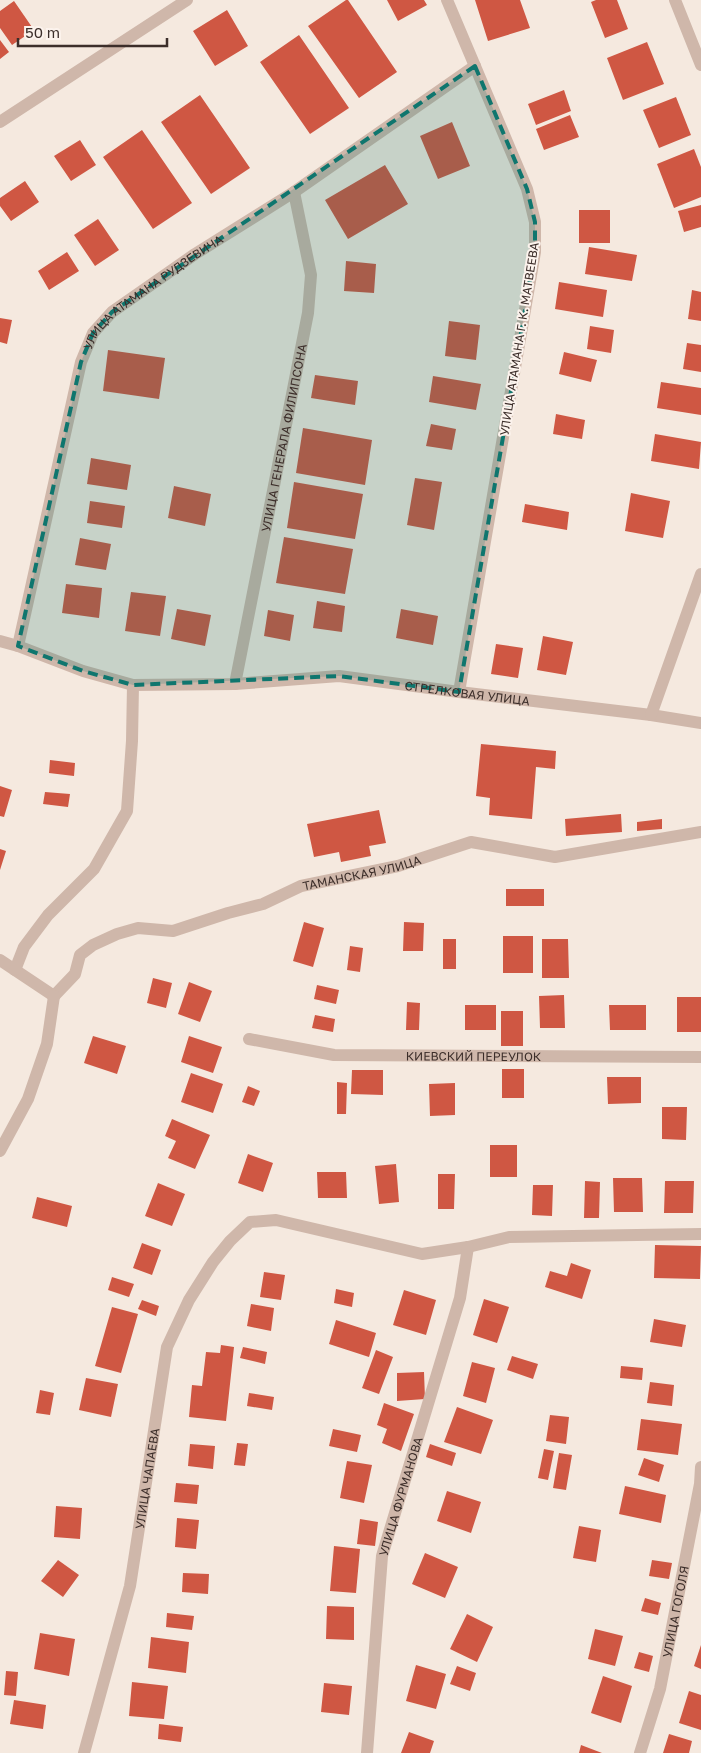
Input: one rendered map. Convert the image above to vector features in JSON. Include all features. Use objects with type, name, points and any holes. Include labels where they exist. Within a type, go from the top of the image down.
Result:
[{"type":"street","points":[[0,122],[186,0]]},
{"type":"street","name":"УЛИЦА АТАМАНА Г. К. МАТВЕЕВА","points":[[447,0],[527,189],[535,222],[535,252],[459,692]]},
{"type":"street","points":[[675,0],[701,65]]},
{"type":"street","name":"УЛИЦА АТАМАНА РУДЗЕВИЧА","points":[[18,646],[81,362],[93,333],[112,312],[146,288],[195,254],[294,192],[475,66]]},
{"type":"street","name":"УЛИЦА ГЕНЕРАЛА ФИЛИПСОНА","points":[[235,684],[308,312],[311,275],[294,192]]},
{"type":"street","points":[[650,715],[701,574]]},
{"type":"street","name":"СТРЕЛКОВАЯ УЛИЦА","points":[[0,641],[82,671],[133,685],[235,684],[339,676],[701,723]]},
{"type":"street","points":[[15,970],[24,947],[48,915],[94,869],[127,811],[132,741],[133,685]]},
{"type":"street","name":"ТАМАНСКАЯ УЛИЦА","points":[[54,996],[75,974],[80,955],[93,945],[117,934],[138,928],[173,930],[263,904],[301,886],[398,866],[471,842],[555,857],[701,832]]},
{"type":"street","points":[[0,960],[54,996],[47,1044],[28,1099],[0,1151]]},
{"type":"street","name":"КИЕВСКИЙ ПЕРЕУЛОК","points":[[248,1039],[334,1056],[701,1057]]},
{"type":"street","name":"УЛИЦА ЧАПАЕВА","points":[[84,1753],[130,1586],[167,1347],[189,1300],[213,1262],[230,1241],[250,1222],[276,1220],[422,1254],[468,1247]]},
{"type":"street","points":[[468,1247],[508,1237],[701,1234]]},
{"type":"street","name":"УЛИЦА ФУРМАНОВА","points":[[367,1753],[382,1556],[460,1298],[468,1247]]},
{"type":"street","name":"УЛИЦА ГОГОЛЯ","points":[[640,1753],[660,1689],[700,1484],[701,1467]]},
{"type":"highlighted area","points":[[475,66],[527,189],[535,222],[535,252],[459,692],[339,676],[133,685],[83,671],[18,646],[81,362],[93,333],[112,312]]},
{"type":"building","points":[[348,0],[397,72],[359,98],[308,26]]},
{"type":"building","points":[[387,0],[424,0],[427,5],[398,21]]},
{"type":"building","points":[[475,0],[520,0],[530,28],[488,41]]},
{"type":"building","points":[[596,0],[617,0],[628,29],[605,38],[591,2]]},
{"type":"building","points":[[14,1],[34,30],[12,45],[0,28],[0,11]]},
{"type":"building","points":[[227,10],[248,46],[215,66],[193,31]]},
{"type":"building","points":[[299,35],[349,108],[310,134],[260,62]]},
{"type":"building","points":[[0,40],[9,52],[0,59]]},
{"type":"building","points":[[647,42],[664,84],[623,100],[607,58]]},
{"type":"building","points":[[564,90],[571,111],[536,125],[528,104]]},
{"type":"building","points":[[200,95],[250,168],[211,194],[161,122]]},
{"type":"building","points":[[676,97],[691,135],[659,148],[643,110]]},
{"type":"building","points":[[570,115],[579,137],[544,150],[536,129]]},
{"type":"building","points":[[452,122],[470,166],[438,179],[420,136]]},
{"type":"building","points":[[142,130],[192,203],[153,229],[103,157]]},
{"type":"building","points":[[80,140],[96,165],[71,181],[54,156]]},
{"type":"building","points":[[694,149],[701,167],[701,197],[674,208],[657,164]]},
{"type":"building","points":[[385,165],[408,204],[348,239],[325,200]]},
{"type":"building","points":[[25,181],[39,202],[11,221],[0,206],[0,198]]},
{"type":"building","points":[[701,205],[701,227],[684,232],[678,211]]},
{"type":"building","points":[[579,210],[610,210],[610,243],[579,243]]},
{"type":"building","points":[[98,219],[119,250],[95,266],[74,235]]},
{"type":"building","points":[[589,247],[637,255],[632,281],[585,274]]},
{"type":"building","points":[[67,252],[79,271],[49,290],[38,271]]},
{"type":"building","points":[[346,261],[376,264],[374,293],[344,291]]},
{"type":"building","points":[[559,282],[607,290],[603,317],[555,309]]},
{"type":"building","points":[[692,290],[701,292],[701,321],[688,319]]},
{"type":"building","points":[[0,318],[12,320],[7,344],[0,342]]},
{"type":"building","points":[[449,321],[480,325],[476,360],[445,356]]},
{"type":"building","points":[[590,326],[614,330],[611,353],[587,349]]},
{"type":"building","points":[[687,343],[701,345],[701,372],[683,369]]},
{"type":"building","points":[[108,350],[165,358],[159,399],[103,391]]},
{"type":"building","points":[[564,352],[597,360],[591,382],[559,374]]},
{"type":"building","points":[[315,375],[358,381],[355,405],[311,398]]},
{"type":"building","points":[[433,376],[481,384],[476,410],[429,402]]},
{"type":"building","points":[[661,382],[701,388],[701,415],[657,408]]},
{"type":"building","points":[[556,414],[585,420],[582,439],[553,434]]},
{"type":"building","points":[[431,424],[456,429],[452,450],[426,446]]},
{"type":"building","points":[[303,428],[372,440],[365,485],[296,473]]},
{"type":"building","points":[[655,434],[701,442],[699,469],[651,461]]},
{"type":"building","points":[[91,458],[131,465],[127,490],[87,484]]},
{"type":"building","points":[[415,478],[442,482],[434,530],[407,525]]},
{"type":"building","points":[[294,482],[363,494],[355,539],[287,528]]},
{"type":"building","points":[[174,486],[211,494],[205,526],[168,518]]},
{"type":"building","points":[[631,493],[670,501],[663,538],[625,531]]},
{"type":"building","points":[[90,501],[125,506],[122,528],[87,523]]},
{"type":"building","points":[[525,504],[569,512],[567,530],[522,522]]},
{"type":"building","points":[[284,537],[353,549],[345,594],[276,583]]},
{"type":"building","points":[[80,538],[111,544],[106,570],[75,565]]},
{"type":"building","points":[[66,584],[102,588],[99,618],[62,613]]},
{"type":"building","points":[[131,592],[166,596],[160,636],[125,631]]},
{"type":"building","points":[[317,601],[345,606],[342,632],[313,628]]},
{"type":"building","points":[[177,609],[211,615],[205,646],[171,639]]},
{"type":"building","points":[[401,609],[438,616],[433,645],[396,638]]},
{"type":"building","points":[[268,610],[294,615],[290,641],[264,636]]},
{"type":"building","points":[[543,636],[573,642],[566,675],[537,670]]},
{"type":"building","points":[[496,644],[523,648],[518,678],[491,674]]},
{"type":"building","points":[[481,744],[556,751],[555,769],[536,767],[532,819],[489,815],[490,798],[476,796]]},
{"type":"building","points":[[50,760],[75,763],[74,776],[49,773]]},
{"type":"building","points":[[0,786],[12,790],[4,817],[0,816]]},
{"type":"building","points":[[45,792],[70,794],[68,807],[43,804]]},
{"type":"building","points":[[379,810],[386,843],[369,846],[371,856],[341,862],[339,852],[314,857],[307,824]]},
{"type":"building","points":[[621,814],[622,832],[566,836],[565,819]]},
{"type":"building","points":[[662,819],[662,829],[637,831],[637,822]]},
{"type":"building","points":[[0,849],[6,851],[0,870]]},
{"type":"building","points":[[506,889],[544,889],[544,906],[506,906]]},
{"type":"building","points":[[304,922],[324,928],[313,967],[293,961]]},
{"type":"building","points":[[404,922],[424,923],[423,951],[403,951]]},
{"type":"building","points":[[503,936],[533,936],[533,973],[503,973]]},
{"type":"building","points":[[443,939],[456,939],[456,969],[443,969]]},
{"type":"building","points":[[542,939],[568,939],[569,978],[542,978]]},
{"type":"building","points":[[350,946],[363,948],[360,972],[347,970]]},
{"type":"building","points":[[153,978],[172,983],[166,1008],[147,1003]]},
{"type":"building","points":[[189,982],[212,991],[200,1022],[178,1014]]},
{"type":"building","points":[[317,985],[339,990],[336,1004],[314,999]]},
{"type":"building","points":[[564,995],[565,1028],[540,1028],[539,996]]},
{"type":"building","points":[[677,997],[701,997],[701,1032],[677,1032]]},
{"type":"building","points":[[407,1002],[420,1003],[419,1030],[406,1030]]},
{"type":"building","points":[[465,1005],[496,1005],[496,1030],[465,1030]]},
{"type":"building","points":[[609,1005],[646,1005],[646,1030],[610,1030]]},
{"type":"building","points":[[501,1011],[523,1011],[523,1046],[501,1046]]},
{"type":"building","points":[[315,1015],[335,1019],[333,1032],[312,1028]]},
{"type":"building","points":[[93,1036],[126,1046],[117,1074],[84,1063]]},
{"type":"building","points":[[189,1036],[222,1047],[213,1073],[181,1062]]},
{"type":"building","points":[[502,1069],[524,1069],[524,1098],[502,1098]]},
{"type":"building","points":[[352,1070],[383,1070],[383,1095],[351,1094]]},
{"type":"building","points":[[191,1073],[223,1084],[213,1113],[181,1102]]},
{"type":"building","points":[[607,1077],[641,1077],[641,1103],[608,1104]]},
{"type":"building","points":[[337,1082],[347,1083],[346,1114],[337,1114]]},
{"type":"building","points":[[455,1083],[455,1115],[430,1116],[429,1084]]},
{"type":"building","points":[[248,1086],[260,1091],[254,1106],[242,1102]]},
{"type":"building","points":[[662,1107],[687,1107],[686,1140],[662,1139]]},
{"type":"building","points":[[172,1119],[210,1135],[195,1169],[168,1158],[176,1141],[165,1136]]},
{"type":"building","points":[[490,1145],[517,1145],[517,1177],[490,1177]]},
{"type":"building","points":[[248,1154],[273,1163],[263,1192],[238,1183]]},
{"type":"building","points":[[396,1164],[399,1202],[379,1204],[375,1166]]},
{"type":"building","points":[[317,1172],[346,1172],[347,1198],[318,1198]]},
{"type":"building","points":[[438,1174],[455,1174],[454,1209],[438,1209]]},
{"type":"building","points":[[613,1178],[642,1178],[643,1212],[614,1212]]},
{"type":"building","points":[[585,1181],[600,1182],[599,1218],[584,1218]]},
{"type":"building","points":[[665,1181],[694,1181],[693,1213],[664,1213]]},
{"type":"building","points":[[158,1183],[185,1194],[172,1226],[145,1216]]},
{"type":"building","points":[[533,1185],[553,1185],[552,1216],[532,1215]]},
{"type":"building","points":[[37,1197],[72,1206],[67,1227],[32,1218]]},
{"type":"building","points":[[142,1243],[161,1250],[152,1275],[133,1268]]},
{"type":"building","points":[[655,1245],[701,1246],[700,1279],[654,1278]]},
{"type":"building","points":[[571,1263],[591,1270],[582,1299],[545,1287],[550,1271],[567,1276]]},
{"type":"building","points":[[264,1272],[285,1275],[281,1300],[260,1297]]},
{"type":"building","points":[[112,1277],[134,1284],[129,1297],[108,1290]]},
{"type":"building","points":[[336,1289],[354,1293],[352,1307],[334,1303]]},
{"type":"building","points":[[404,1290],[436,1300],[426,1335],[393,1325]]},
{"type":"building","points":[[484,1299],[509,1307],[497,1343],[473,1335]]},
{"type":"building","points":[[142,1300],[159,1306],[156,1316],[138,1309]]},
{"type":"building","points":[[251,1304],[274,1308],[271,1331],[247,1326]]},
{"type":"building","points":[[112,1307],[138,1314],[121,1373],[95,1366]]},
{"type":"building","points":[[654,1319],[686,1325],[682,1347],[650,1342]]},
{"type":"building","points":[[336,1320],[376,1333],[369,1357],[329,1344]]},
{"type":"building","points":[[221,1345],[234,1347],[226,1421],[189,1417],[192,1385],[202,1386],[206,1352],[220,1353]]},
{"type":"building","points":[[243,1347],[267,1352],[265,1364],[240,1358]]},
{"type":"building","points":[[376,1350],[393,1357],[379,1394],[362,1388]]},
{"type":"building","points":[[512,1356],[538,1364],[533,1379],[507,1370]]},
{"type":"building","points":[[472,1362],[495,1368],[486,1403],[463,1396]]},
{"type":"building","points":[[621,1366],[643,1368],[642,1380],[620,1378]]},
{"type":"building","points":[[424,1372],[425,1399],[397,1401],[397,1373]]},
{"type":"building","points":[[86,1378],[118,1384],[111,1417],[79,1410]]},
{"type":"building","points":[[650,1382],[674,1385],[672,1406],[647,1403]]},
{"type":"building","points":[[40,1390],[54,1393],[50,1415],[36,1413]]},
{"type":"building","points":[[249,1393],[274,1397],[272,1410],[247,1406]]},
{"type":"building","points":[[384,1403],[414,1414],[401,1451],[382,1443],[387,1429],[377,1425]]},
{"type":"building","points":[[457,1407],[493,1420],[481,1454],[444,1442]]},
{"type":"building","points":[[550,1415],[569,1417],[566,1444],[546,1441]]},
{"type":"building","points":[[641,1419],[682,1424],[678,1455],[637,1450]]},
{"type":"building","points":[[333,1429],[361,1435],[357,1452],[329,1446]]},
{"type":"building","points":[[237,1443],[248,1444],[245,1466],[234,1465]]},
{"type":"building","points":[[190,1444],[215,1446],[213,1469],[188,1466]]},
{"type":"building","points":[[430,1444],[456,1453],[452,1466],[426,1457]]},
{"type":"building","points":[[544,1449],[554,1451],[548,1480],[538,1478]]},
{"type":"building","points":[[559,1453],[572,1455],[566,1490],[553,1488]]},
{"type":"building","points":[[644,1458],[664,1465],[659,1482],[638,1475]]},
{"type":"building","points":[[347,1461],[372,1465],[364,1503],[340,1498]]},
{"type":"building","points":[[176,1483],[199,1485],[197,1504],[174,1502]]},
{"type":"building","points":[[625,1486],[666,1495],[661,1523],[619,1514]]},
{"type":"building","points":[[447,1491],[481,1502],[471,1533],[437,1521]]},
{"type":"building","points":[[56,1506],[82,1508],[80,1539],[54,1537]]},
{"type":"building","points":[[177,1518],[199,1520],[196,1549],[175,1547]]},
{"type":"building","points":[[360,1519],[378,1522],[375,1546],[357,1544]]},
{"type":"building","points":[[579,1526],[601,1530],[596,1562],[573,1558]]},
{"type":"building","points":[[334,1546],[360,1549],[356,1593],[330,1591]]},
{"type":"building","points":[[425,1553],[458,1567],[445,1598],[412,1584]]},
{"type":"building","points":[[58,1560],[79,1575],[63,1597],[41,1581]]},
{"type":"building","points":[[652,1560],[672,1563],[669,1579],[649,1576]]},
{"type":"building","points":[[183,1573],[209,1574],[208,1594],[182,1592]]},
{"type":"building","points":[[645,1598],[661,1603],[658,1615],[641,1611]]},
{"type":"building","points":[[327,1606],[354,1607],[354,1640],[326,1639]]},
{"type":"building","points":[[167,1613],[194,1616],[192,1630],[166,1627]]},
{"type":"building","points":[[467,1614],[493,1627],[477,1662],[450,1649]]},
{"type":"building","points":[[595,1629],[623,1636],[615,1666],[588,1659]]},
{"type":"building","points":[[40,1633],[75,1639],[69,1676],[34,1669]]},
{"type":"building","points":[[151,1637],[189,1642],[186,1673],[148,1668]]},
{"type":"building","points":[[701,1645],[701,1669],[694,1666]]},
{"type":"building","points":[[639,1652],[653,1656],[649,1672],[634,1668]]},
{"type":"building","points":[[416,1665],[446,1674],[436,1709],[406,1701]]},
{"type":"building","points":[[457,1666],[476,1673],[470,1691],[450,1684]]},
{"type":"building","points":[[6,1671],[18,1672],[16,1696],[4,1695]]},
{"type":"building","points":[[603,1676],[632,1686],[621,1723],[591,1713]]},
{"type":"building","points":[[132,1682],[168,1686],[164,1719],[129,1716]]},
{"type":"building","points":[[324,1683],[352,1686],[349,1715],[321,1712]]},
{"type":"building","points":[[689,1691],[701,1695],[701,1730],[679,1723]]},
{"type":"building","points":[[14,1700],[46,1705],[43,1729],[10,1724]]},
{"type":"building","points":[[159,1724],[183,1727],[181,1742],[158,1739]]},
{"type":"building","points":[[409,1732],[434,1741],[430,1753],[401,1753]]},
{"type":"building","points":[[669,1734],[692,1741],[689,1753],[663,1753]]},
{"type":"building","points":[[581,1745],[602,1753],[579,1753]]}]
